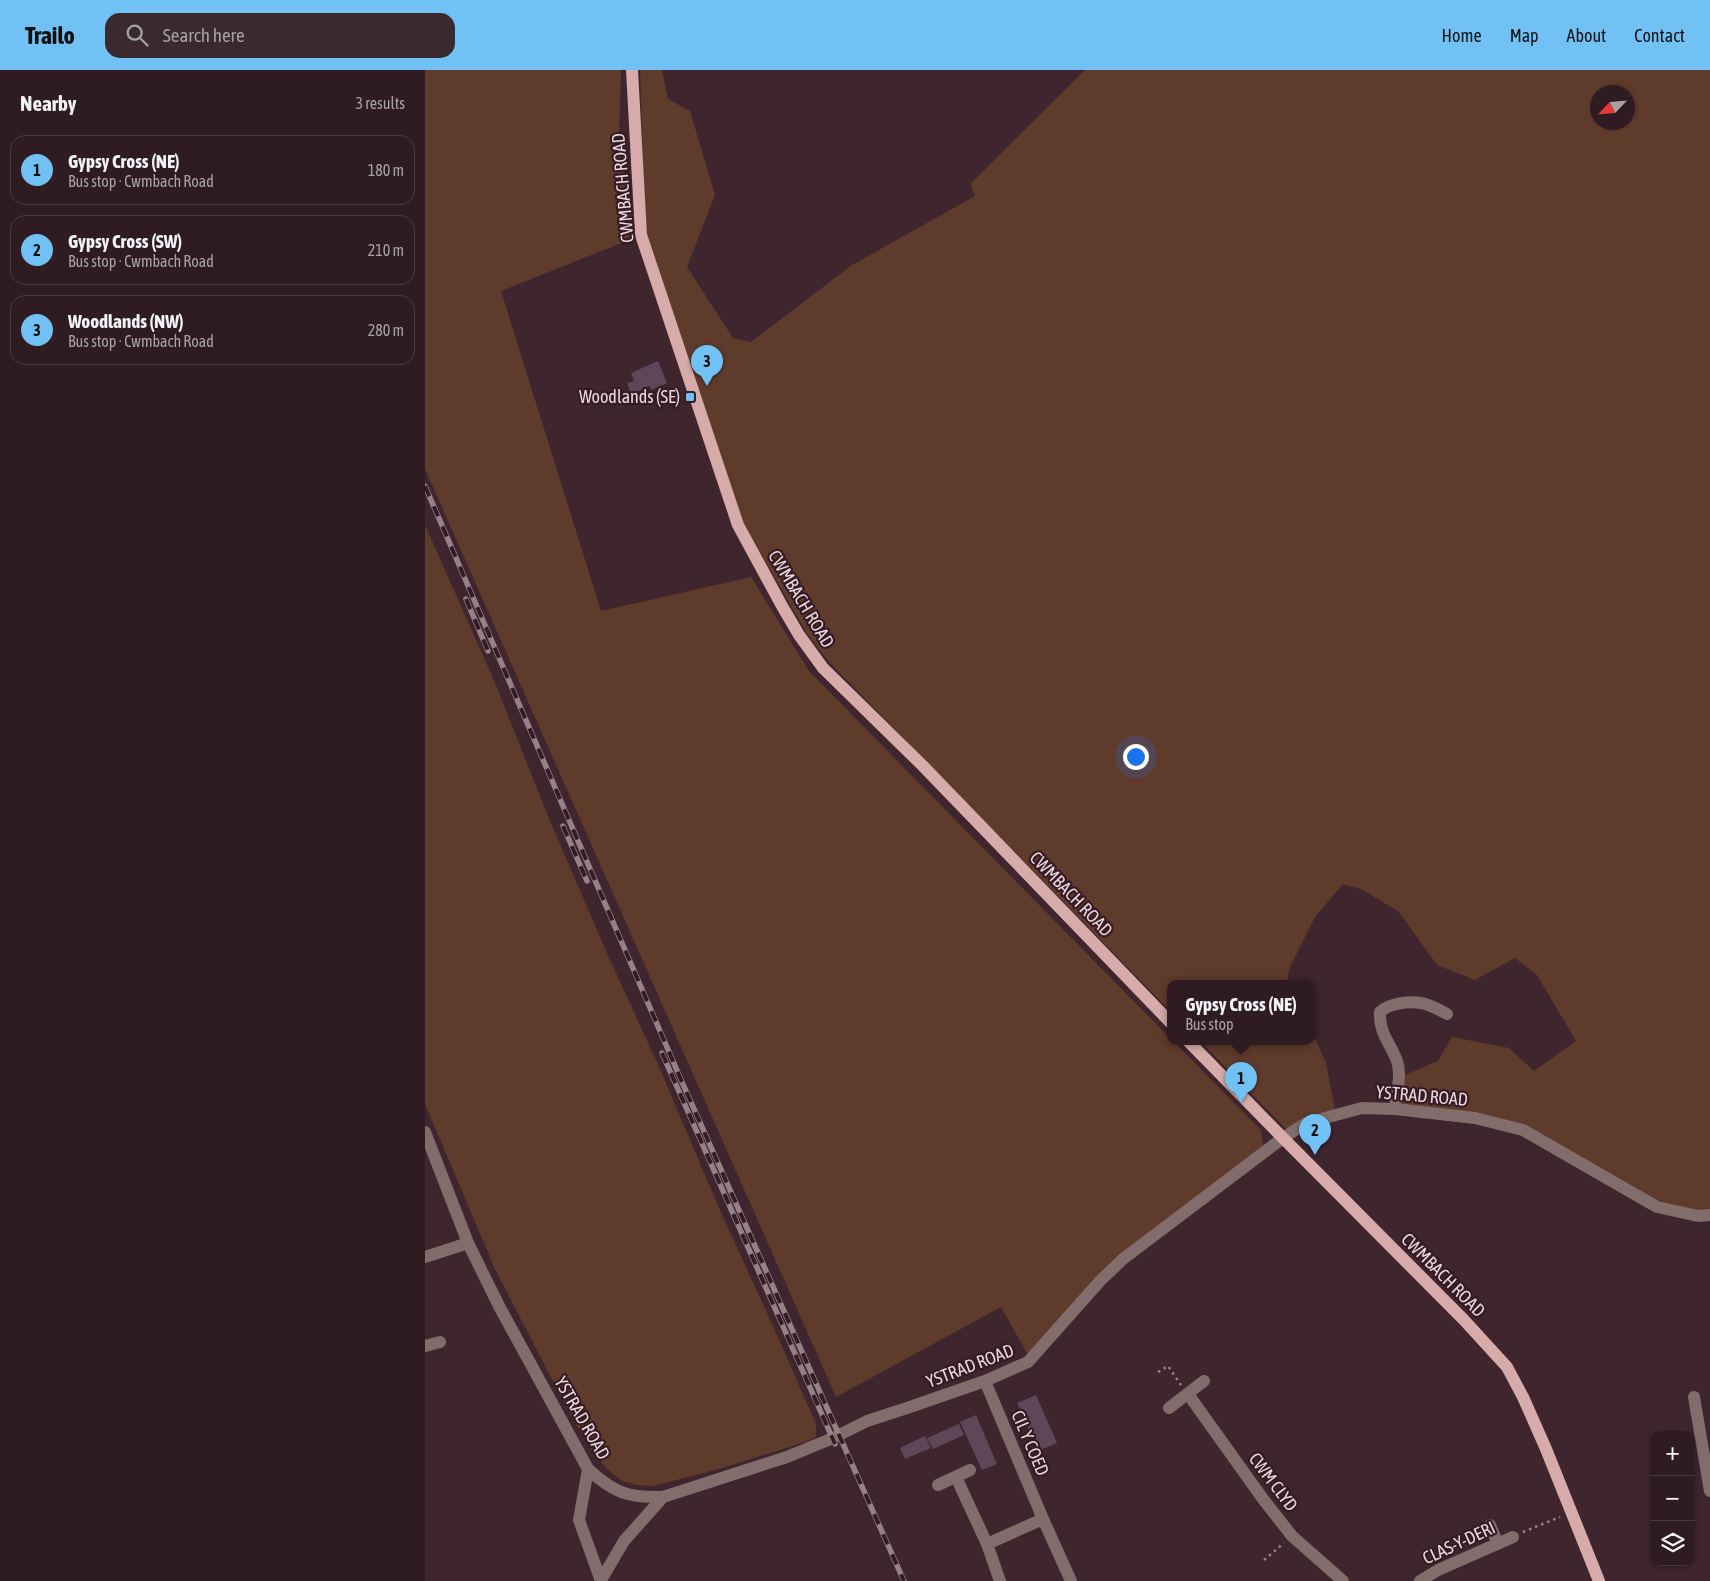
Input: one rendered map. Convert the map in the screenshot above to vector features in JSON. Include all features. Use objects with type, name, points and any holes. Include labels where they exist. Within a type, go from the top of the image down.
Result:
[{"type":"main road","name":"CWMBACH ROAD","points":[[632,70],[641,235],[738,525],[782,606],[799,635],[823,668],[923,766],[1167,1019]]},
{"type":"main road","name":"CWMBACH ROAD","points":[[1192,1045],[1464,1320],[1507,1367],[1546,1448],[1599,1581]]},
{"type":"street","points":[[1395,1109],[1399,1071],[1397,1060],[1381,1030],[1380,1012],[1391,1004],[1422,1003],[1447,1014]]},
{"type":"street","name":"YSTRAD ROAD","points":[[425,1132],[468,1243],[499,1306],[588,1469],[601,1481],[617,1491],[632,1496],[663,1497],[787,1457],[833,1438],[867,1421],[985,1381],[1028,1362],[1123,1258],[1283,1138],[1306,1123],[1335,1114],[1362,1108],[1395,1109],[1475,1118],[1523,1130],[1657,1207],[1698,1216],[1710,1215]]},
{"type":"street","points":[[425,1257],[468,1243]]},
{"type":"street","points":[[425,1346],[440,1342]]},
{"type":"street","name":"CIL Y COED","points":[[985,1381],[1071,1581]]},
{"type":"street","points":[[1169,1408],[1203,1381]]},
{"type":"street","name":"CWM CLYD","points":[[1188,1394],[1263,1500],[1293,1536],[1343,1581]]},
{"type":"street","points":[[1694,1397],[1691,1413],[1710,1491]]},
{"type":"street","points":[[588,1469],[579,1520],[601,1580]]},
{"type":"street","points":[[938,1485],[970,1470]]},
{"type":"street","points":[[956,1476],[987,1544],[1000,1581]]},
{"type":"street","points":[[601,1580],[624,1541],[663,1497]]},
{"type":"street","points":[[987,1544],[1043,1519]]},
{"type":"street","name":"CLAS-Y-DERI","points":[[1490,1524],[1497,1544]]},
{"type":"street","name":"CLAS-Y-DERI","points":[[1420,1581],[1437,1570],[1513,1537]]},
{"type":"path","points":[[1158,1372],[1168,1366],[1188,1394]]},
{"type":"path","points":[[1513,1537],[1571,1512]]},
{"type":"path","points":[[1265,1560],[1293,1536]]},
{"type":"shaded area","points":[[425,70],[621,70],[619,137],[634,238],[501,291],[601,611],[751,577],[809,671],[1167,1035],[1167,1045],[1177,1045],[1261,1130],[1263,1145],[1261,1150],[1120,1257],[1028,1355],[1001,1307],[836,1397],[425,469]]},
{"type":"shaded area","points":[[640,70],[662,70],[668,99],[690,111],[715,195],[687,267],[733,338],[751,342],[852,265],[975,196],[970,184],[1085,70],[1710,70],[1710,1213],[1657,1205],[1523,1124],[1400,1106],[1400,1077],[1438,1061],[1452,1037],[1509,1048],[1534,1071],[1576,1041],[1537,975],[1515,958],[1475,980],[1437,965],[1399,912],[1361,889],[1343,884],[1315,917],[1289,969],[1288,980],[1167,980],[1167,1008],[829,662],[807,634],[744,524],[645,231]]},
{"type":"shaded area","points":[[425,525],[496,685],[548,816],[606,951],[816,1424],[816,1437],[805,1442],[719,1469],[653,1486],[636,1485],[622,1481],[607,1469],[592,1451],[571,1416],[495,1269],[425,1104]]},
{"type":"shaded area","points":[[1315,1039],[1326,1063],[1335,1110],[1286,1129],[1204,1045],[1315,1045]]},
{"type":"building","points":[[658,361],[667,383],[651,390],[650,386],[631,394],[627,383],[634,381],[631,373]]},
{"type":"building","points":[[1036,1395],[1057,1443],[1038,1451],[1017,1403]]},
{"type":"building","points":[[976,1415],[997,1464],[982,1470],[960,1422]]},
{"type":"building","points":[[959,1424],[964,1435],[933,1449],[927,1438]]},
{"type":"building","points":[[925,1436],[931,1448],[905,1459],[900,1448]]},
{"type":"railway","points":[[425,486],[682,1082],[904,1581]]},
{"type":"railway","points":[[466,599],[488,651]]},
{"type":"railway","points":[[563,826],[587,881]]},
{"type":"railway","points":[[662,1053],[835,1444]]},
{"type":"place","name":"Woodlands (NW)","points":[[707,386]]},
{"type":"place","name":"Woodlands (SE)","points":[[690,397]]},
{"type":"place","name":"Gypsy Cross (NE)","points":[[1241,1103]]},
{"type":"place","name":"Gypsy Cross (SW)","points":[[1315,1155]]}]
